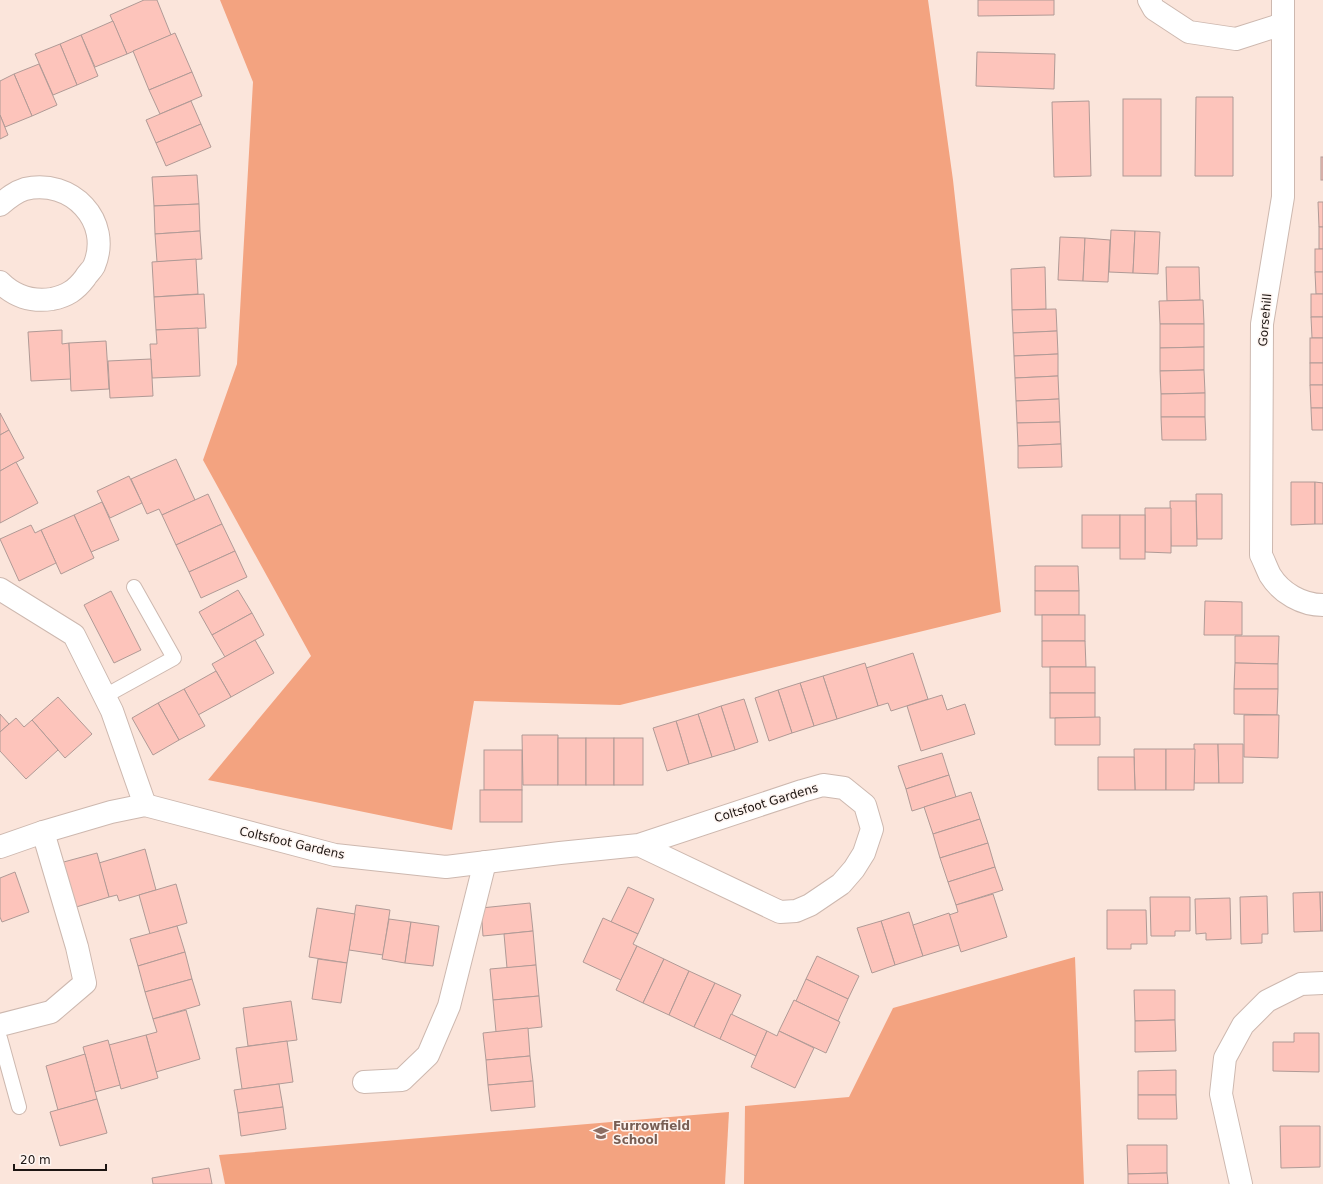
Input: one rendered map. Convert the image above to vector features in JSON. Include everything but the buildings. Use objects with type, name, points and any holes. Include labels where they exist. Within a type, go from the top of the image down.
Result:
[{"type":"street","points":[[1149,0],[1154,9],[1189,32],[1236,39],[1283,24]]},
{"type":"street","name":"Gorsehill","points":[[1283,0],[1283,197],[1262,324],[1261,555],[1271,576],[1282,589],[1297,599],[1314,605],[1323,605]]},
{"type":"street","points":[[0,205],[11,196],[25,189],[44,187],[64,192],[77,199],[90,214],[97,232],[98,247],[94,267],[77,288],[59,297],[43,300],[23,298],[7,289],[0,282]]},
{"type":"street","points":[[0,589],[74,635],[112,711],[145,805]]},
{"type":"street","name":"Coltsfoot Gardens","points":[[0,847],[111,812],[145,805],[335,855],[446,867],[560,852],[639,845],[780,798],[823,786],[844,788],[865,805],[872,829],[864,853],[854,869],[841,884],[810,905],[796,912],[780,912],[639,845]]},
{"type":"street","points":[[0,1025],[51,1012],[85,983],[77,948],[44,832]]},
{"type":"street","points":[[364,1082],[402,1080],[428,1055],[449,1006],[485,862]]},
{"type":"street","points":[[1241,1184],[1221,1094],[1225,1058],[1243,1025],[1268,1001],[1301,984],[1323,983]]},
{"type":"lane","points":[[105,696],[174,658],[134,587]]},
{"type":"lane","points":[[0,1038],[19,1107]]},
{"type":"shaded area","points":[[220,0],[928,0],[953,180],[1001,612],[620,705],[474,701],[452,830],[208,780],[311,656],[203,460],[237,364],[253,82]]},
{"type":"shaded area","points":[[1075,957],[1084,1184],[744,1184],[745,1106],[849,1097],[893,1008]]},
{"type":"shaded area","name":"Furrowfield School","points":[[729,1112],[725,1184],[225,1184],[219,1155]]},
{"type":"place","name":"Furrowfield School","points":[[601,1133]]}]
